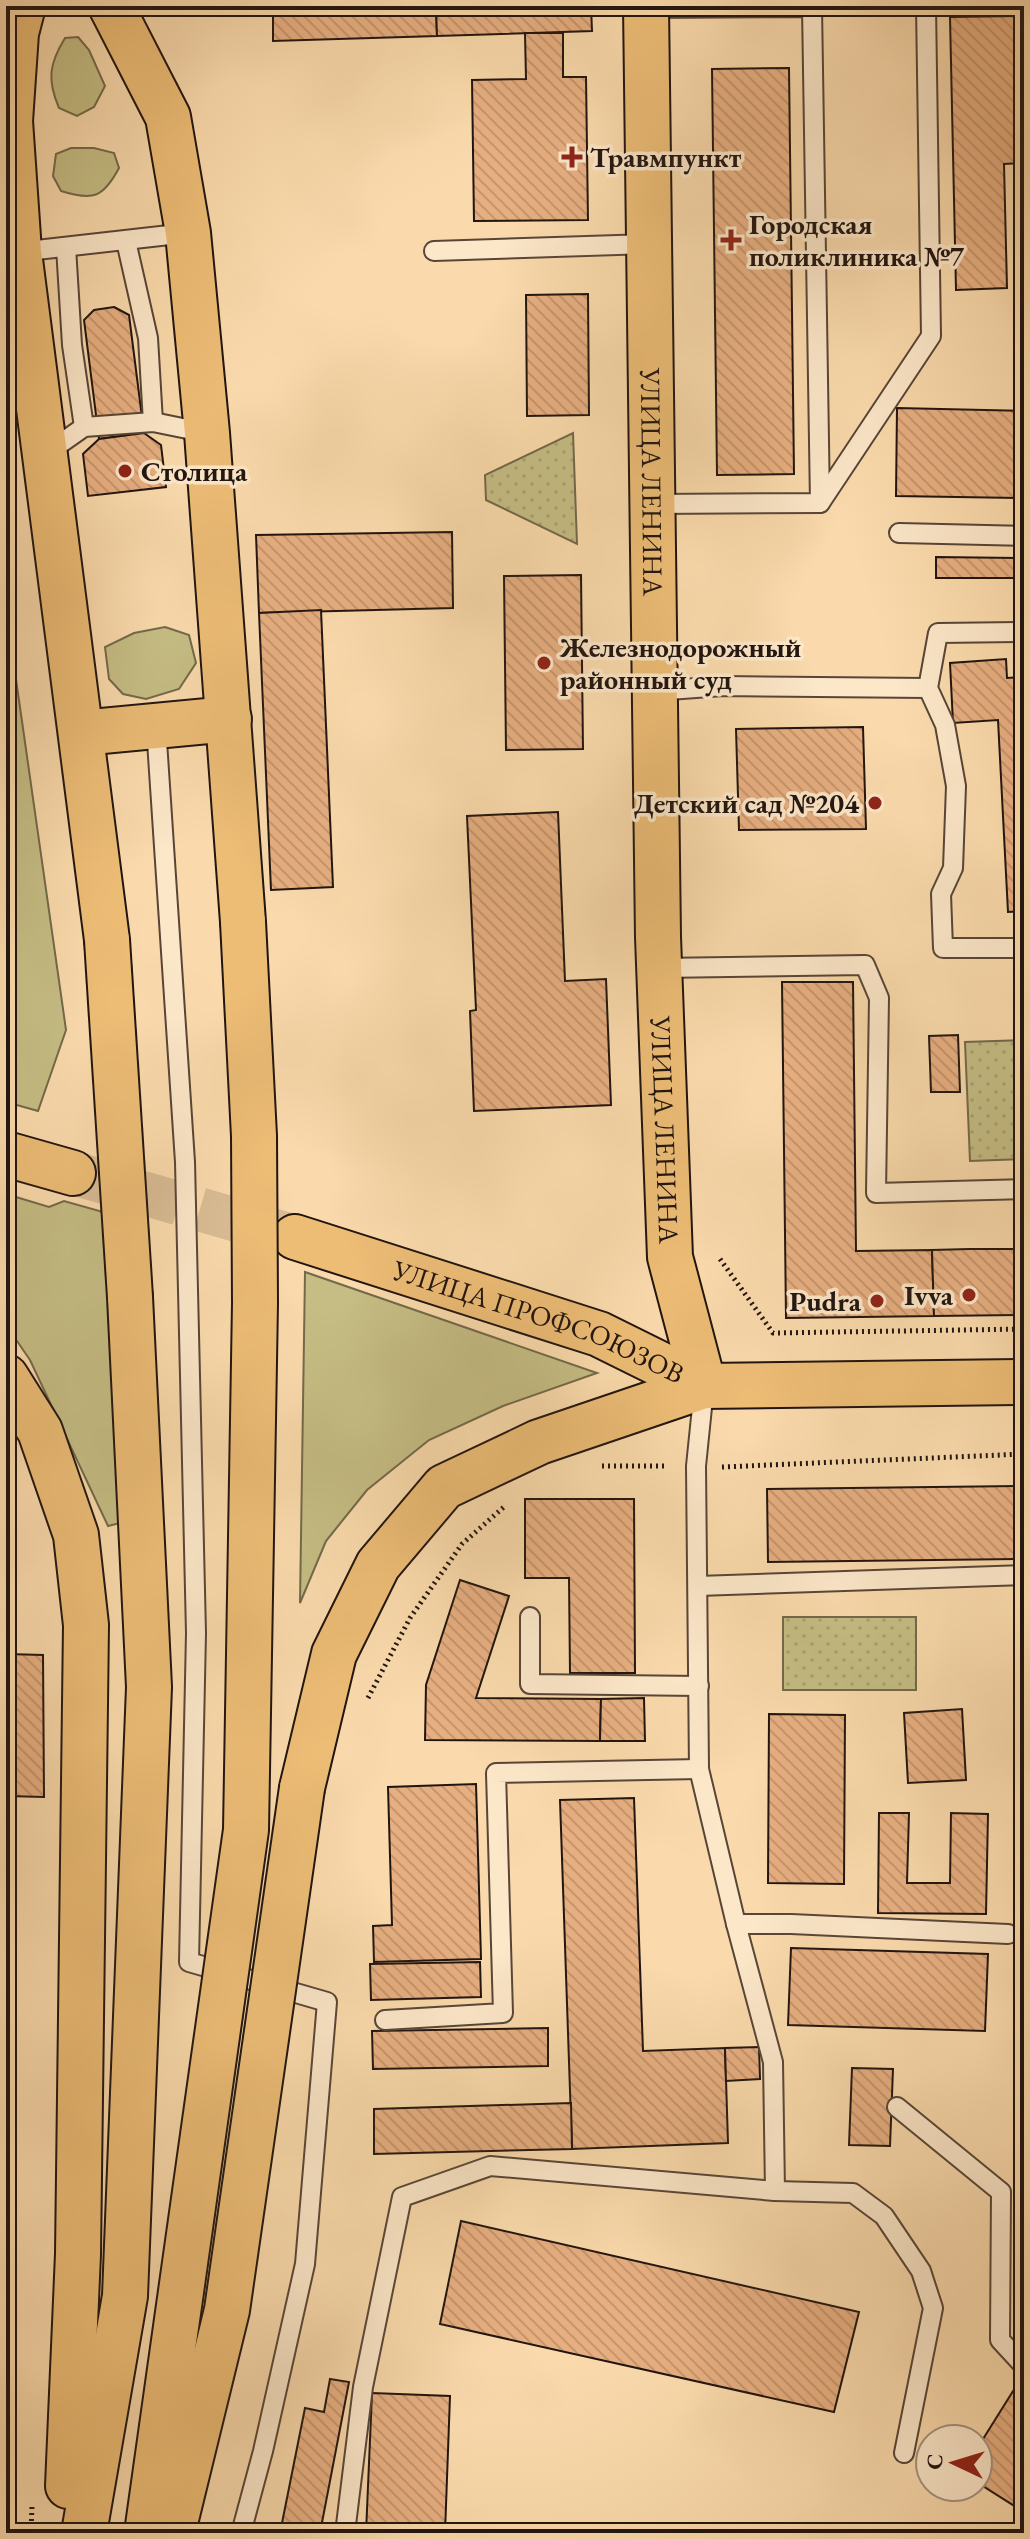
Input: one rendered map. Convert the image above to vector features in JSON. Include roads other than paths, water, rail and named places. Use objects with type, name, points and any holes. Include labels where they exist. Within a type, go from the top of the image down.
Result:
[{"type":"main road","points":[[23,6],[16,33],[10,121],[19,252],[107,940],[136,1387],[149,1687],[125,2296],[84,2533]]},
{"type":"main road","name":"УЛИЦА ЛЕНИНА","points":[[646,7],[659,968],[670,1257],[704,1386]]},
{"type":"main road","points":[[120,9],[168,117],[188,233],[229,719],[254,1136],[255,1303],[246,1830],[147,2533]]},
{"type":"main road","points":[[81,733],[229,719]]},
{"type":"main road","points":[[6,1154],[73,1173]]},
{"type":"main road","name":"УЛИЦА ПРОФСОЮЗОВ","points":[[295,1237],[599,1334],[704,1386],[1024,1382]]},
{"type":"main road","points":[[6,1377],[40,1431],[76,1535],[86,1625],[78,2254],[66,2533]]},
{"type":"main road","points":[[172,2533],[227,2310],[302,1788],[334,1654],[378,1565],[444,1487],[539,1442],[704,1386]]},
{"type":"lane","points":[[820,503],[931,336],[926,6]]},
{"type":"lane","points":[[646,7],[812,7],[820,503]]},
{"type":"lane","points":[[19,252],[188,233]]},
{"type":"lane","points":[[126,241],[148,338],[153,422]]},
{"type":"lane","points":[[434,251],[649,244]]},
{"type":"lane","points":[[66,247],[72,345],[84,427]]},
{"type":"lane","points":[[45,455],[84,427],[153,422],[207,433]]},
{"type":"lane","points":[[652,504],[820,503]]},
{"type":"lane","points":[[899,533],[1024,536]]},
{"type":"lane","points":[[1024,632],[938,633],[928,688],[945,725],[956,786],[953,868],[941,894],[943,948],[1024,948]]},
{"type":"lane","points":[[655,691],[723,686],[928,688]]},
{"type":"lane","points":[[156,726],[185,1162],[196,1633],[189,1962],[327,2002],[305,2264],[263,2451],[241,2533]]},
{"type":"lane","points":[[659,968],[865,965],[879,998],[876,1193],[1024,1189]]},
{"type":"lane","points":[[704,1386],[696,1466],[699,1769],[773,2062],[775,2191]]},
{"type":"lane","points":[[698,1586],[1024,1575]]},
{"type":"lane","points":[[530,1617],[530,1684],[699,1686]]},
{"type":"lane","points":[[385,2020],[503,2013],[496,1773],[699,1769]]},
{"type":"lane","points":[[736,1924],[1008,1934]]},
{"type":"lane","points":[[897,2107],[1001,2192],[1000,2340],[1024,2366]]},
{"type":"lane","points":[[345,2533],[363,2387],[402,2197],[490,2166],[775,2191],[853,2193],[884,2216],[921,2271],[933,2308],[904,2453]]},
{"type":"tunnel","points":[[73,1173],[289,1235]]},
{"type":"place","name":"Травмпункт","points":[[572,157]]},
{"type":"place","name":"Городская поликлиника №7","points":[[731,240]]},
{"type":"place","name":"Столица","points":[[125,471]]},
{"type":"place","name":"Железнодорожный районный суд","points":[[544,663]]},
{"type":"place","name":"Детский сад №204","points":[[875,803]]},
{"type":"place","name":"Ivva","points":[[969,1295]]},
{"type":"place","name":"Pudra","points":[[877,1301]]}]
